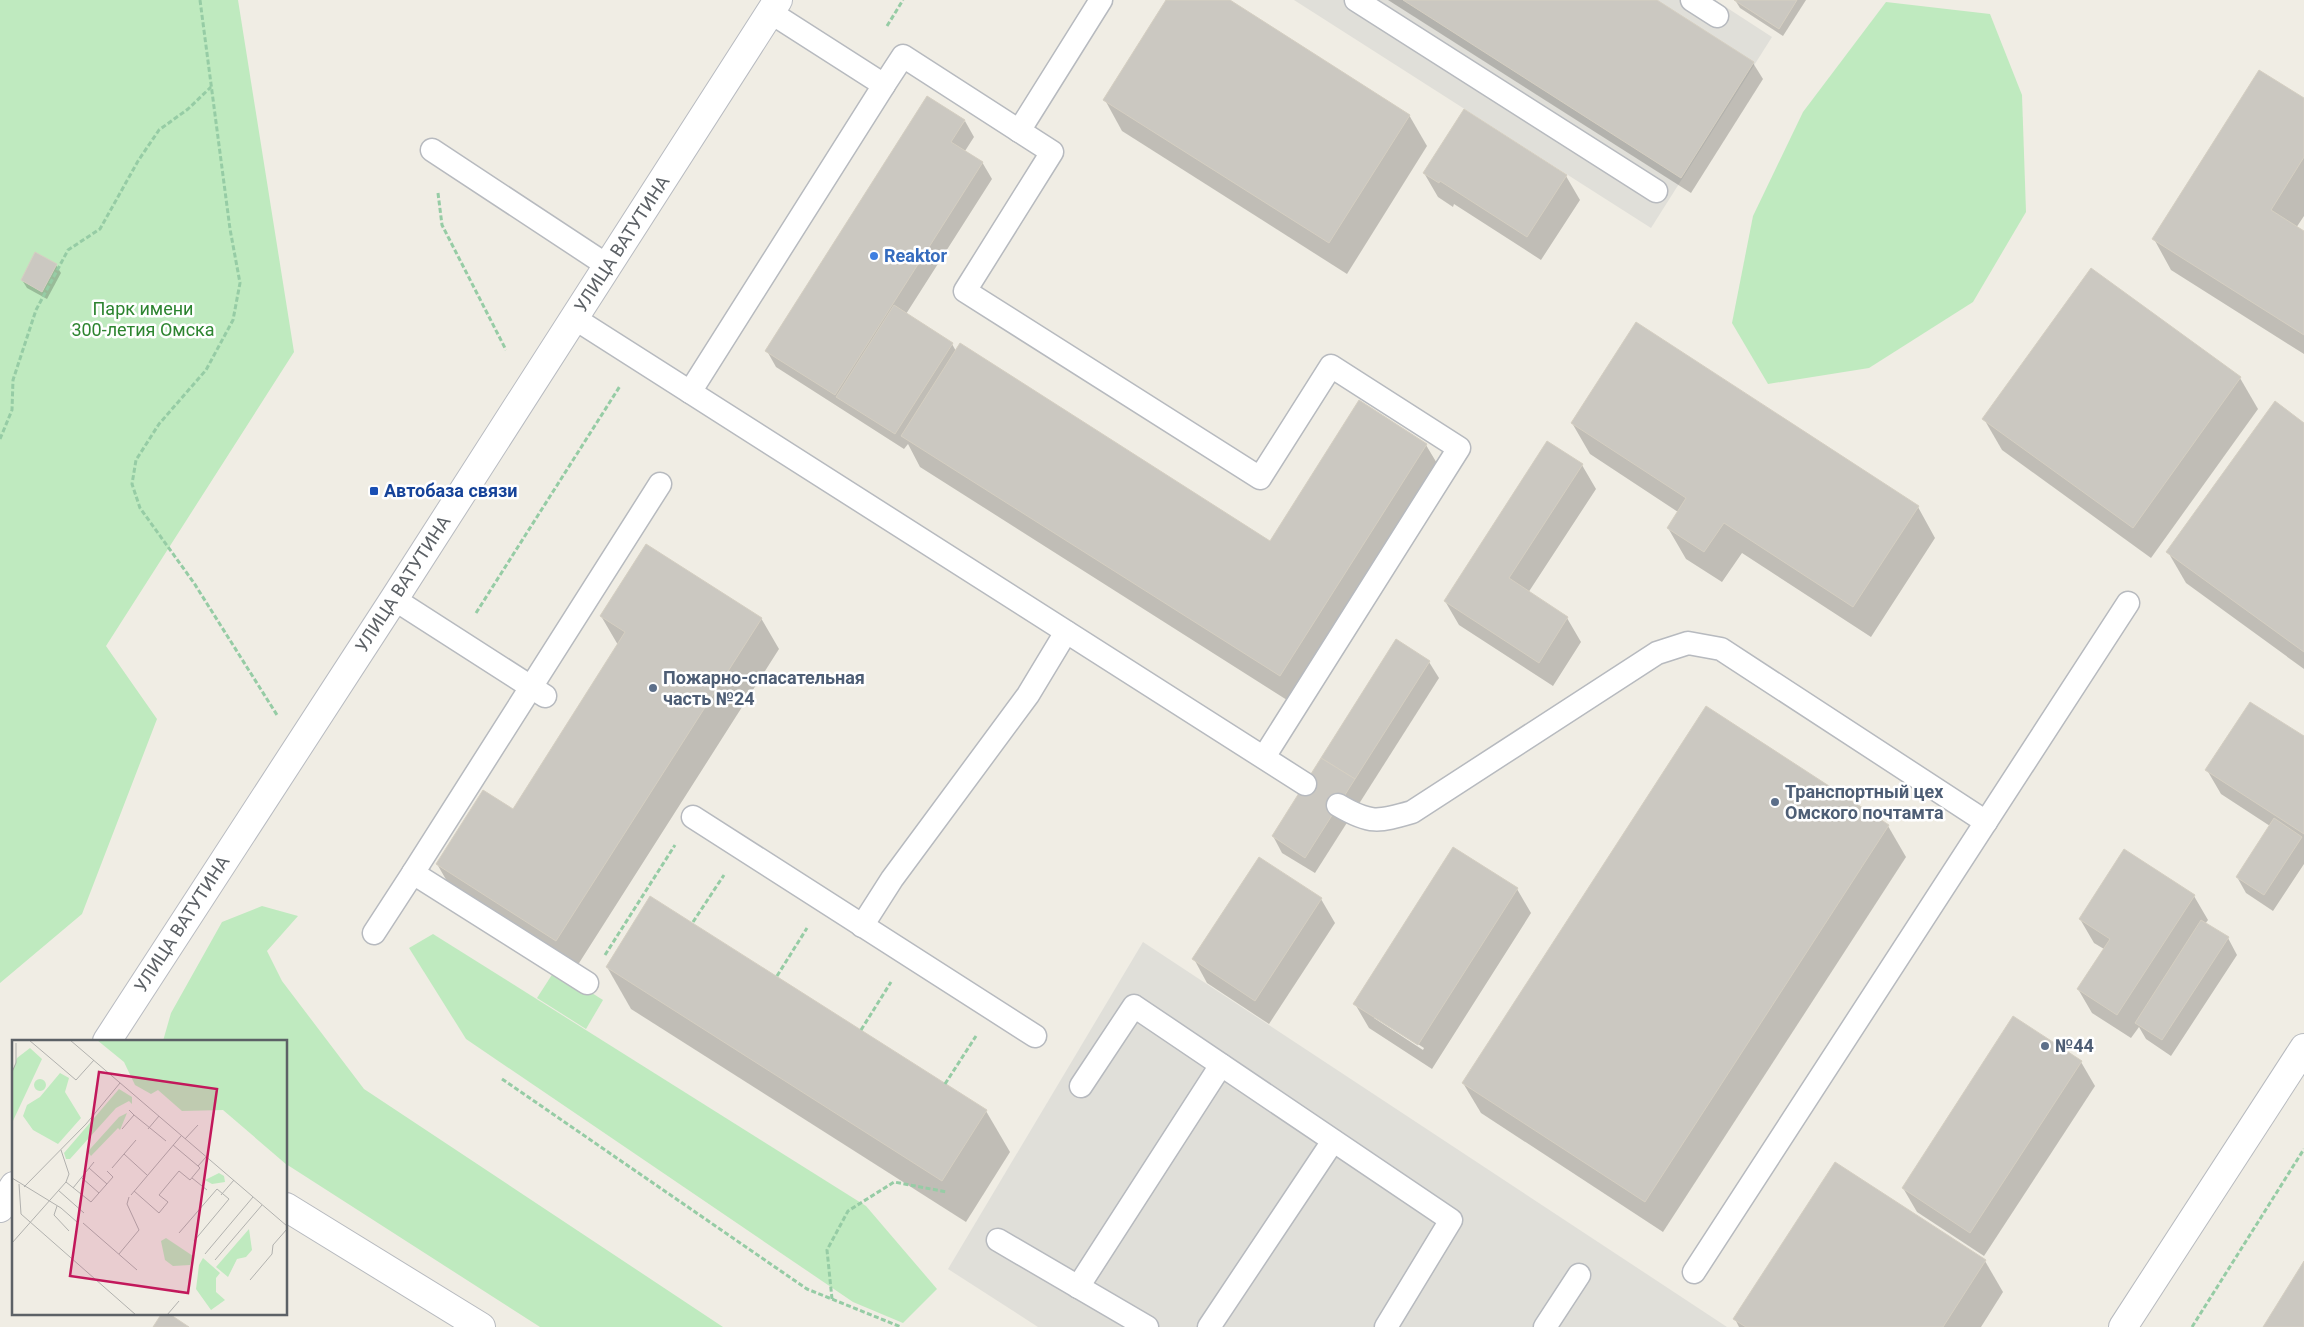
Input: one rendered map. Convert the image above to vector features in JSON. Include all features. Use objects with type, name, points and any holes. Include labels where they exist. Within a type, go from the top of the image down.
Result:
[{"type":"main road","name":"УЛИЦА ВАТУТИНА","points":[[108,1040],[394,599],[774,6]]},
{"type":"main road","points":[[2123,1327],[2304,1048]]},
{"type":"main road","points":[[0,1208],[12,1189]]},
{"type":"main road","points":[[288,1208],[481,1327]]},
{"type":"lane","points":[[1019,131],[1102,0]]},
{"type":"lane","points":[[1356,0],[1656,191]]},
{"type":"lane","points":[[1692,0],[1718,16]]},
{"type":"lane","points":[[774,6],[884,85]]},
{"type":"lane","points":[[690,392],[902,56],[1052,152],[965,290],[1260,478],[1331,366],[1459,448],[1264,757]]},
{"type":"lane","points":[[432,150],[608,266]]},
{"type":"lane","points":[[574,318],[1305,784]]},
{"type":"lane","points":[[374,933],[538,691],[660,484]]},
{"type":"lane","points":[[394,599],[538,691]]},
{"type":"lane","points":[[1694,1272],[2128,603]]},
{"type":"lane","points":[[862,926],[892,879],[1028,695],[1066,632]]},
{"type":"lane","points":[[1338,805],[1360,818],[1382,821],[1412,812],[1657,652],[1688,643],[1721,649],[1986,822]]},
{"type":"lane","points":[[693,818],[1035,1036]]},
{"type":"lane","points":[[413,873],[587,984]]},
{"type":"lane","points":[[1081,1086],[1134,1006],[1451,1220],[1386,1327]]},
{"type":"lane","points":[[1078,1287],[1222,1065]]},
{"type":"lane","points":[[1209,1327],[1333,1141]]},
{"type":"lane","points":[[998,1240],[1146,1327]]},
{"type":"lane","points":[[1545,1327],[1579,1275]]},
{"type":"path","points":[[200,0],[230,229],[240,283],[233,320],[206,370],[158,424],[136,460],[132,484],[140,508],[194,583],[297,747]]},
{"type":"path","points":[[0,439],[12,410],[13,380],[36,310],[68,250],[100,230],[138,161],[159,130],[188,109],[212,86]]},
{"type":"path","points":[[432,150],[442,225],[506,350]]},
{"type":"path","points":[[459,641],[638,358]]},
{"type":"path","points":[[587,984],[693,818]]},
{"type":"path","points":[[693,922],[724,873]]},
{"type":"path","points":[[776,976],[808,927]]},
{"type":"path","points":[[861,1030],[892,980]]},
{"type":"path","points":[[945,1084],[993,1008]]},
{"type":"path","points":[[502,1079],[807,1289],[902,1327]]},
{"type":"path","points":[[2192,1327],[2304,1149]]},
{"type":"path","points":[[832,1299],[827,1250],[848,1211],[894,1182],[947,1192]]},
{"type":"shaded area","points":[[1294,0],[1715,0],[1772,37],[1651,228]]},
{"type":"shaded area","points":[[1143,942],[1727,1327],[1038,1327],[948,1269]]},
{"type":"green space","name":"Парк имени 300-летия Омска","points":[[0,0],[238,0],[294,352],[106,646],[157,719],[82,914],[0,983]]},
{"type":"green space","points":[[1886,2],[1990,14],[2022,95],[2026,212],[1973,302],[1869,368],[1768,384],[1732,323],[1753,216],[1803,112]]},
{"type":"green space","points":[[262,906],[298,916],[267,951],[282,981],[364,1089],[723,1327],[540,1327],[288,1165],[288,1040],[163,1040],[171,1013],[222,922]]},
{"type":"green space","points":[[433,934],[866,1206],[937,1289],[903,1323],[853,1302],[466,1039],[409,948]]},
{"type":"green space","points":[[555,970],[603,1000],[586,1029],[537,998]]},
{"type":"building","points":[[1166,0],[1230,0],[1410,115],[1329,243],[1103,100]]},
{"type":"building","points":[[1403,0],[1657,0],[1754,62],[1681,178]]},
{"type":"building","points":[[1734,0],[1797,0],[1779,29]]},
{"type":"building","points":[[2259,70],[2304,98],[2304,157],[2271,210],[2304,231],[2304,335],[2152,239]]},
{"type":"building","name":"Reaktor","points":[[927,96],[965,120],[951,142],[983,162],[835,395],[765,351]]},
{"type":"building","points":[[1464,109],[1567,175],[1527,237],[1440,181],[1439,183],[1423,173]]},
{"type":"building","points":[[35,252],[57,264],[42,292],[21,280]]},
{"type":"building","points":[[2091,268],[2241,377],[2133,528],[1982,419]]},
{"type":"building","points":[[894,305],[953,343],[895,434],[836,397]]},
{"type":"building","points":[[1636,322],[1919,506],[1853,607],[1724,523],[1704,552],[1667,528],[1686,498],[1571,423]]},
{"type":"building","points":[[960,343],[1270,541],[1359,400],[1427,444],[1280,676],[901,436]]},
{"type":"building","points":[[2275,401],[2304,423],[2304,652],[2166,552]]},
{"type":"building","points":[[1547,441],[1583,464],[1509,578],[1568,617],[1539,663],[1444,601]]},
{"type":"building","name":"Пожарно-спасательная часть №24","points":[[646,544],[762,618],[556,941],[436,864],[483,790],[513,809],[625,632],[600,616]]},
{"type":"building","points":[[1396,639],[1430,661],[1355,779],[1321,758]]},
{"type":"building","points":[[2250,702],[2304,736],[2304,834],[2205,770]]},
{"type":"building","points":[[1706,706],[1889,825],[1645,1202],[1462,1083]]},
{"type":"building","points":[[1321,758],[1355,779],[1305,858],[1272,836]]},
{"type":"building","points":[[2274,818],[2302,837],[2264,895],[2236,877]]},
{"type":"building","points":[[1453,847],[1518,888],[1418,1045],[1353,1004]]},
{"type":"building","points":[[2124,849],[2195,895],[2117,1015],[2077,989],[2110,939],[2079,919]]},
{"type":"building","points":[[1259,857],[1322,898],[1255,1001],[1192,959]]},
{"type":"building","points":[[650,896],[987,1110],[942,1181],[606,967]]},
{"type":"building","points":[[2201,920],[2229,937],[2162,1040],[2135,1023]]},
{"type":"building","points":[[2013,1016],[2082,1061],[1970,1233],[1902,1188]]},
{"type":"building","points":[[1835,1162],[1986,1260],[1943,1327],[1746,1327],[1733,1319]]},
{"type":"building","points":[[2304,1261],[2304,1327],[2263,1327]]},
{"type":"building","points":[[161,1314],[170,1314],[189,1327],[153,1327]]},
{"type":"place","name":"Reaktor","points":[[874,256]]},
{"type":"place","name":"Автобаза связи","points":[[374,491]]},
{"type":"place","name":"Пожарно-спасательная часть №24","points":[[653,688]]},
{"type":"place","name":"Транспортный цех Омского почтамта","points":[[1775,802]]},
{"type":"place","name":"№44","points":[[2045,1046]]}]
